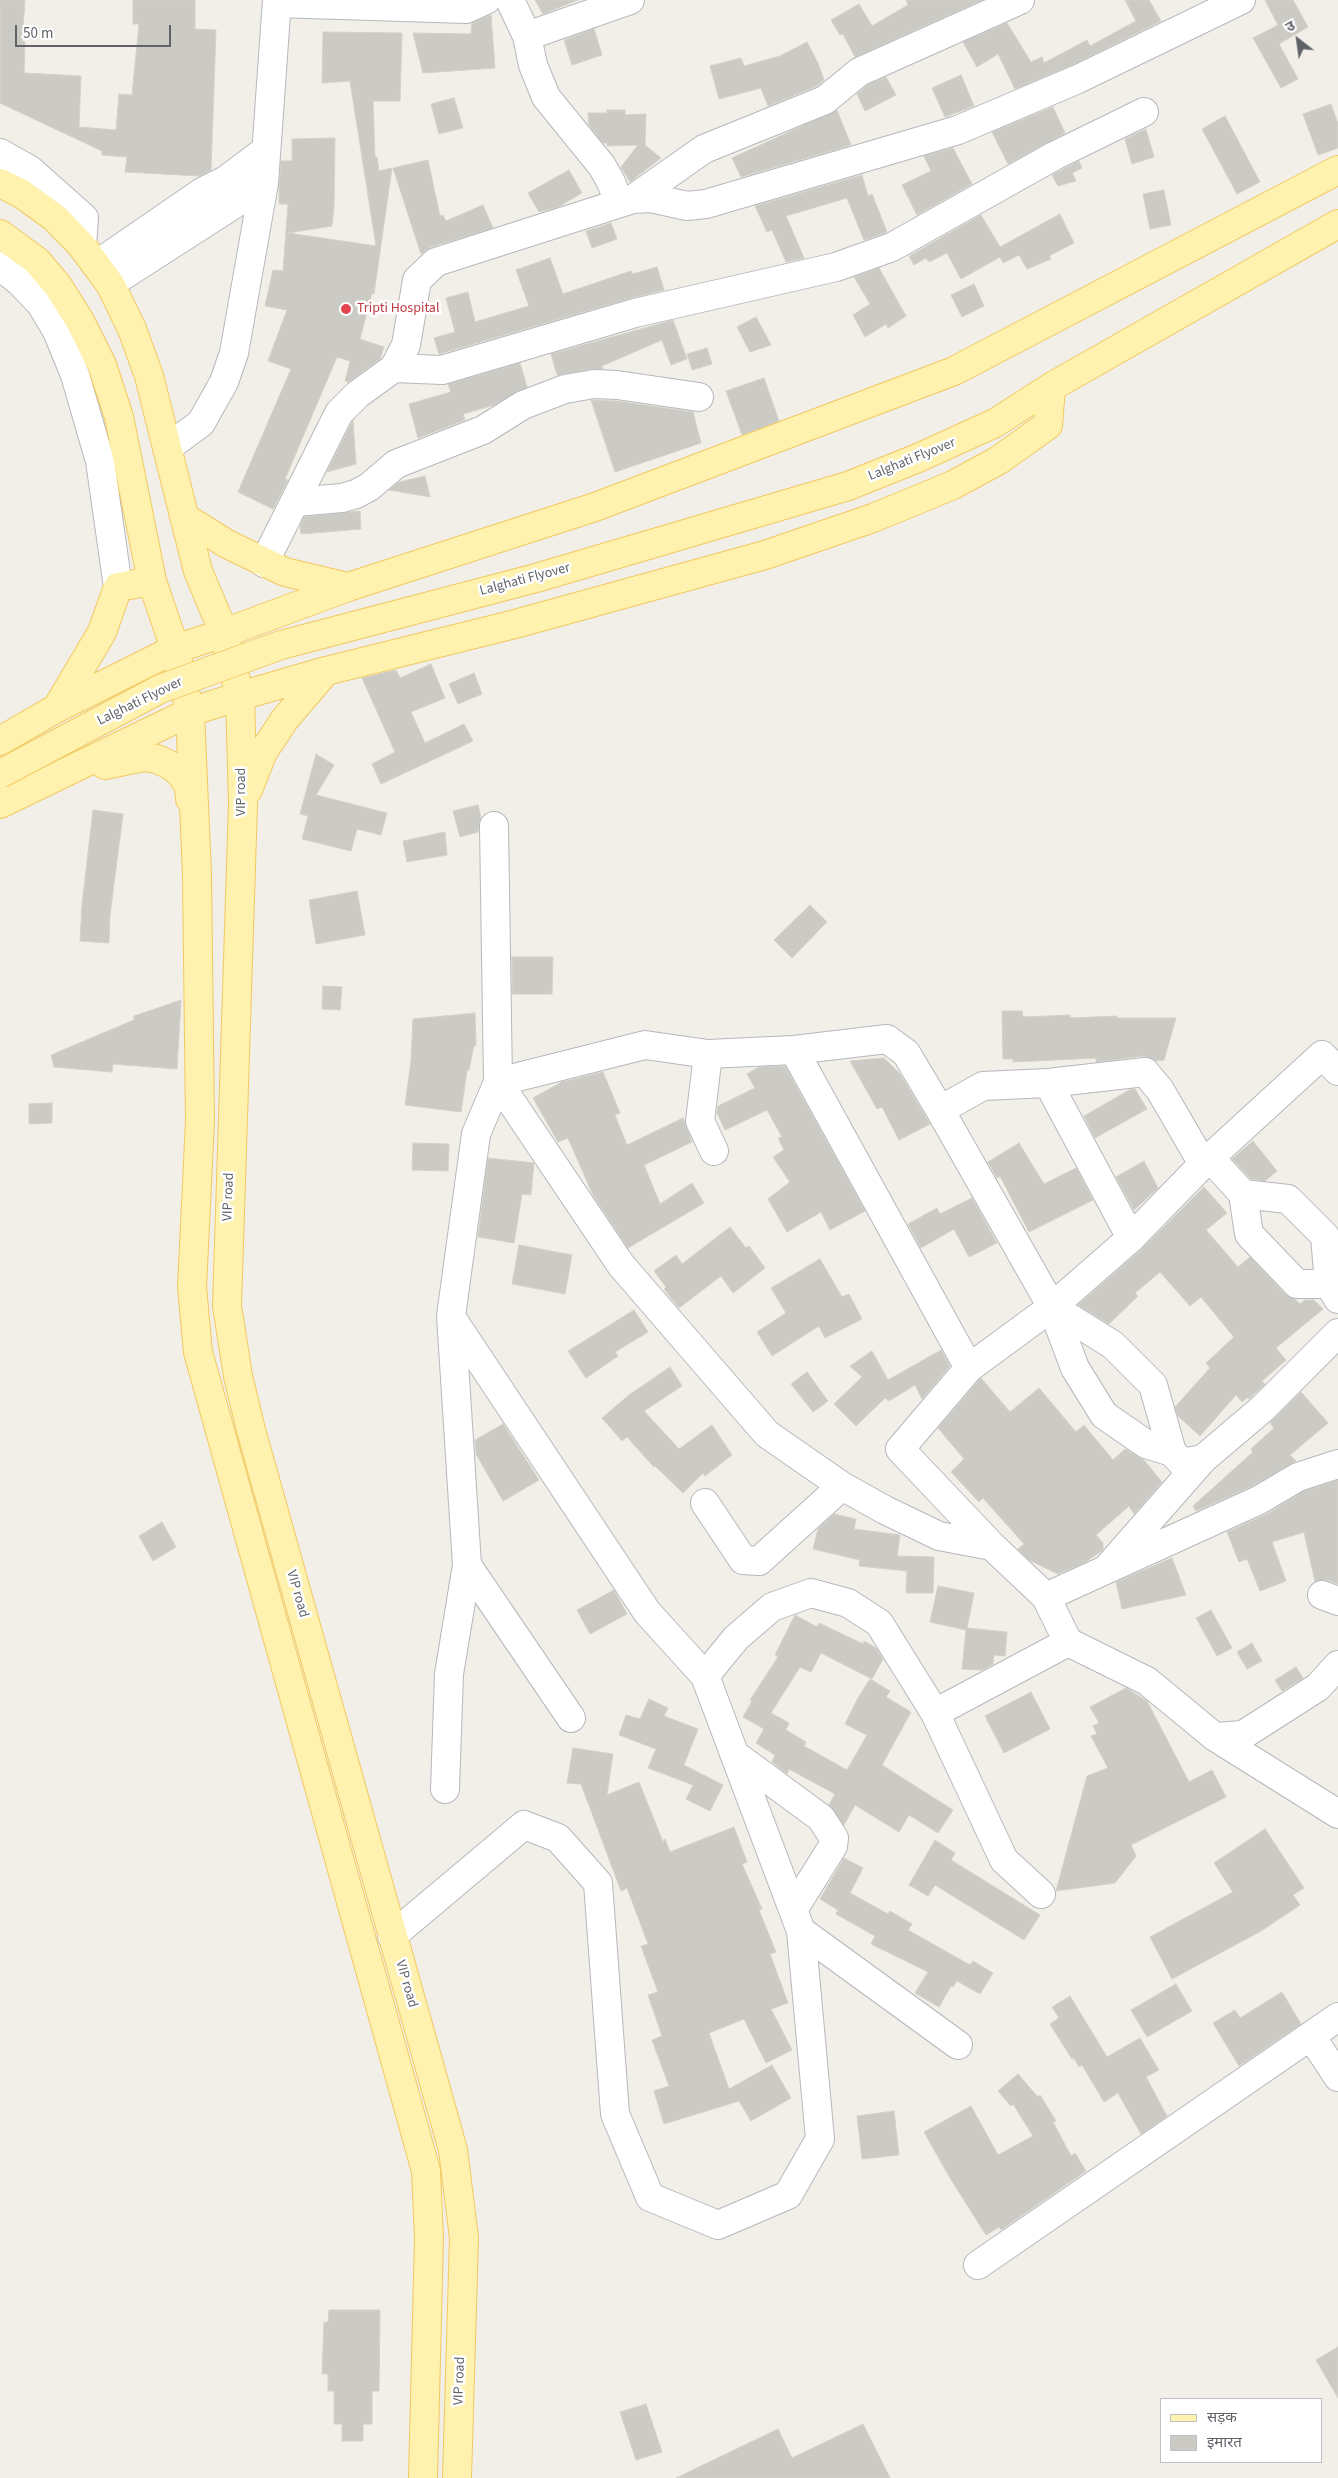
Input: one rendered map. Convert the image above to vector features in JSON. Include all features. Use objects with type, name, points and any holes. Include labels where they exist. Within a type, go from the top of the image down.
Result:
[{"type":"main road","points":[[0,741],[57,708],[175,649],[348,587],[595,507],[954,371],[1338,170]]},
{"type":"main road","name":"VIP road","points":[[0,183],[22,194],[55,218],[96,265],[141,350],[198,571],[224,633],[240,696],[243,802],[227,1306],[238,1376],[251,1430],[453,2150],[463,2228],[457,2478]]},
{"type":"main road","name":"Lalghati Flyover","points":[[0,774],[160,689],[281,645],[536,578],[848,486],[918,458],[996,423],[1051,387],[1338,224]]},
{"type":"main road","name":"VIP road","points":[[0,234],[36,261],[58,286],[80,321],[102,365],[119,416],[152,581],[175,649],[190,712],[197,875],[200,1121],[192,1287],[198,1352],[426,2171],[429,2238],[423,2478]]},
{"type":"main road","points":[[0,804],[46,780],[190,712],[326,671],[515,624],[765,555],[873,518],[953,485],[999,460],[1048,425],[1051,387]]},
{"type":"main road","points":[[184,517],[226,544],[284,572],[348,587]]},
{"type":"main road","points":[[57,708],[102,632],[118,587],[152,581]]},
{"type":"main road","points":[[243,802],[263,752],[285,718],[326,671]]},
{"type":"main road","points":[[46,780],[143,757],[157,759],[170,765],[181,774],[189,787],[197,875]]},
{"type":"street","points":[[167,448],[201,423],[234,353],[264,183],[277,1],[466,9],[486,0]]},
{"type":"street","points":[[510,0],[528,36],[533,65],[546,97],[602,166],[626,201]]},
{"type":"street","points":[[528,36],[630,0]]},
{"type":"street","points":[[626,201],[704,149],[825,100],[859,72],[1020,0]]},
{"type":"street","points":[[264,563],[339,413],[358,394],[394,368],[406,345],[417,280],[427,268],[436,262],[626,201],[651,198],[687,206],[706,204],[958,130],[1078,79],[1241,0]]},
{"type":"street","points":[[394,368],[442,370],[635,313],[836,267],[892,246],[1054,156],[1144,112]]},
{"type":"street","points":[[96,265],[202,192],[226,180],[266,150]]},
{"type":"street","points":[[0,153],[30,170],[84,218],[96,265]]},
{"type":"street","points":[[96,265],[233,206],[264,183]]},
{"type":"street","points":[[0,266],[20,282],[42,304],[57,331],[75,375],[100,461],[118,587]]},
{"type":"street","points":[[296,502],[342,498],[356,494],[369,487],[396,464],[483,430],[523,405],[565,390],[594,384],[700,397]]},
{"type":"street","points":[[444,1789],[449,1674],[467,1565],[450,1316],[476,1134],[498,1082],[494,826]]},
{"type":"street","points":[[498,1082],[645,1045],[708,1054],[794,1050],[887,1039],[906,1052],[940,1110],[1052,1307],[1075,1368],[1104,1415],[1146,1444],[1172,1452],[1182,1462],[1203,1459]]},
{"type":"street","points":[[794,1050],[969,1368]]},
{"type":"street","points":[[708,1054],[700,1121],[714,1151]]},
{"type":"street","points":[[1338,1071],[1322,1055],[1207,1162],[1131,1238],[1052,1307],[969,1368],[900,1450],[992,1546],[1046,1597],[1068,1642],[1147,1681],[1215,1737],[1338,1814]]},
{"type":"street","points":[[940,1110],[983,1086],[1048,1083],[1145,1072],[1160,1090],[1207,1162],[1243,1194],[1288,1198],[1325,1236],[1333,1291],[1297,1284],[1248,1234],[1243,1194]]},
{"type":"street","points":[[498,1082],[621,1265],[767,1434],[842,1486],[939,1536],[992,1546]]},
{"type":"street","points":[[1048,1083],[1131,1238]]},
{"type":"street","points":[[1052,1307],[1113,1345],[1153,1385],[1172,1452]]},
{"type":"street","points":[[392,1936],[524,1825],[558,1838],[598,1883],[615,2114],[650,2197],[718,2226],[788,2195],[820,2139],[797,1921],[704,1676],[647,1612],[450,1316]]},
{"type":"street","points":[[1104,1571],[1203,1459],[1263,1408],[1338,1333]]},
{"type":"street","points":[[1046,1597],[1259,1500],[1298,1476],[1338,1464]]},
{"type":"street","points":[[705,1503],[743,1560],[759,1562],[842,1486]]},
{"type":"street","points":[[467,1565],[571,1718]]},
{"type":"street","points":[[704,1676],[736,1638],[772,1607],[811,1593],[848,1603],[879,1623],[936,1713],[1004,1860],[1041,1894]]},
{"type":"street","points":[[936,1713],[1068,1642]]},
{"type":"street","points":[[1215,1737],[1243,1735],[1318,1687],[1338,1665]]},
{"type":"street","points":[[734,1754],[821,1818],[834,1838],[833,1846],[797,1921]]},
{"type":"street","points":[[797,1921],[958,2045]]},
{"type":"street","points":[[978,2265],[1338,2017]]},
{"type":"street","points":[[1311,2036],[1338,2077]]},
{"type":"building","points":[[0,0],[25,0],[22,41],[25,42],[24,73],[81,76],[79,127],[116,130],[119,94],[132,95],[139,24],[133,24],[133,0],[195,0],[195,29],[216,30],[211,170],[200,176],[125,172],[127,157],[102,155],[102,151],[0,103]]},
{"type":"building","points":[[535,0],[578,0],[543,14]]},
{"type":"building","points":[[906,0],[982,0],[855,57],[843,34],[840,35],[831,20],[859,4],[872,26],[908,5]]},
{"type":"building","points":[[1125,0],[1149,0],[1161,21],[1072,65],[1015,89],[998,54],[977,67],[963,42],[1007,23],[1031,62],[1042,57],[1044,63],[1087,40],[1090,46],[1136,21]]},
{"type":"building","points":[[1265,0],[1293,0],[1308,27],[1279,44],[1298,79],[1281,88],[1253,38],[1278,25]]},
{"type":"building","points":[[491,15],[495,68],[423,73],[413,33],[471,34],[472,23]]},
{"type":"building","points":[[594,29],[602,55],[572,65],[564,40]]},
{"type":"building","points":[[323,32],[402,33],[400,101],[373,101],[375,157],[377,157],[379,171],[392,168],[374,294],[372,293],[360,339],[384,347],[380,359],[348,382],[345,381],[350,361],[337,357],[285,479],[288,480],[273,509],[238,492],[291,369],[268,361],[287,310],[265,306],[273,270],[283,271],[288,204],[279,204],[279,187],[281,161],[292,161],[292,139],[335,138],[334,206],[332,226],[288,233],[376,246],[350,81],[322,83]]},
{"type":"building","points":[[807,42],[824,80],[817,86],[768,106],[761,88],[719,99],[710,66],[741,58],[744,66],[780,56]]},
{"type":"building","points":[[961,75],[974,106],[945,117],[932,88]]},
{"type":"building","points":[[886,77],[896,95],[865,111],[857,94],[867,85]]},
{"type":"building","points":[[454,98],[463,128],[439,134],[431,104]]},
{"type":"building","points":[[1331,104],[1338,124],[1338,148],[1318,155],[1303,114]]},
{"type":"building","points":[[1053,107],[1065,133],[1008,164],[992,132]]},
{"type":"building","points":[[607,110],[625,110],[625,115],[646,114],[645,145],[661,158],[630,182],[621,167],[638,145],[607,146],[607,143],[603,143],[589,125],[588,113],[607,113]]},
{"type":"building","points":[[837,110],[851,145],[741,177],[732,158]]},
{"type":"building","points":[[1225,116],[1260,182],[1237,194],[1202,129]]},
{"type":"building","points":[[1146,129],[1154,157],[1132,164],[1125,139]]},
{"type":"building","points":[[953,148],[972,184],[917,215],[902,185],[931,171],[924,156]]},
{"type":"building","points":[[428,160],[440,216],[443,215],[446,221],[483,205],[493,228],[431,247],[421,254],[393,168]]},
{"type":"building","points":[[1079,161],[1082,168],[1072,173],[1076,181],[1058,186],[1052,175]]},
{"type":"building","points":[[569,170],[582,193],[558,207],[539,212],[528,193]]},
{"type":"building","points":[[862,175],[868,196],[872,194],[887,232],[864,240],[847,198],[786,216],[804,258],[786,262],[772,230],[767,232],[755,206]]},
{"type":"building","points":[[1164,190],[1171,225],[1150,229],[1143,194]]},
{"type":"building","points":[[1060,214],[1074,243],[1049,256],[1051,259],[1027,269],[1019,255],[1003,263],[1000,257],[961,279],[947,253],[929,262],[926,258],[914,265],[909,256],[981,215],[1000,247]]},
{"type":"building","points":[[611,223],[617,239],[592,248],[586,231]]},
{"type":"building","points":[[550,258],[563,294],[631,271],[633,274],[657,267],[664,290],[439,354],[434,338],[455,332],[446,298],[468,292],[475,322],[529,306],[516,270]]},
{"type":"building","points":[[879,268],[906,316],[888,328],[886,324],[865,337],[853,315],[870,304],[854,277]]},
{"type":"building","points":[[974,284],[984,306],[962,317],[951,295]]},
{"type":"building","points":[[756,317],[771,345],[750,352],[737,327]]},
{"type":"building","points":[[673,320],[687,359],[671,365],[662,340],[602,366],[603,369],[591,369],[557,375],[551,354]]},
{"type":"building","points":[[707,348],[712,364],[692,370],[687,354]]},
{"type":"building","points":[[520,363],[527,387],[494,405],[463,414],[465,420],[418,438],[409,404],[451,392],[448,384]]},
{"type":"building","points":[[764,378],[779,421],[742,435],[726,391]]},
{"type":"building","points":[[591,400],[616,401],[693,412],[701,443],[615,472]]},
{"type":"building","points":[[352,422],[356,464],[327,472]]},
{"type":"building","points":[[425,476],[430,497],[389,490],[399,482]]},
{"type":"building","points":[[360,511],[361,529],[301,534],[300,526],[304,517]]},
{"type":"building","points":[[431,664],[445,698],[411,712],[425,743],[464,724],[473,741],[381,784],[372,764],[395,752],[362,678],[396,670],[400,678]]},
{"type":"building","points":[[474,673],[482,694],[458,704],[449,684]]},
{"type":"building","points":[[316,754],[334,765],[316,795],[387,813],[381,835],[357,829],[351,851],[302,839],[308,816],[300,814]]},
{"type":"building","points":[[478,805],[481,818],[478,832],[460,837],[453,811]]},
{"type":"building","points":[[93,810],[123,814],[110,915],[109,943],[80,941],[82,905]]},
{"type":"building","points":[[445,832],[447,855],[407,862],[403,841]]},
{"type":"building","points":[[357,891],[365,935],[316,944],[309,900]]},
{"type":"building","points":[[810,905],[827,922],[792,958],[774,940]]},
{"type":"building","points":[[512,957],[553,957],[552,994],[512,994]]},
{"type":"building","points":[[323,986],[342,987],[340,1010],[322,1009]]},
{"type":"building","points":[[181,1000],[177,1069],[113,1064],[112,1072],[54,1067],[51,1055],[134,1020],[134,1016]]},
{"type":"building","points":[[1002,1011],[1022,1011],[1023,1017],[1070,1015],[1070,1018],[1117,1016],[1117,1018],[1176,1018],[1164,1060],[1155,1061],[1143,1056],[1096,1062],[1096,1058],[1013,1062],[1013,1059],[1003,1059]]},
{"type":"building","points":[[475,1013],[476,1046],[474,1045],[469,1070],[467,1070],[461,1112],[405,1105],[411,1061],[413,1019]]},
{"type":"building","points":[[884,1058],[900,1074],[930,1124],[899,1140],[882,1107],[877,1109],[850,1061]]},
{"type":"building","points":[[785,1066],[865,1211],[830,1230],[821,1212],[787,1232],[768,1199],[790,1182],[773,1157],[784,1150],[778,1138],[782,1137],[767,1110],[725,1130],[717,1113],[718,1106],[755,1088],[747,1074],[759,1067]]},
{"type":"building","points":[[603,1072],[620,1113],[615,1115],[627,1145],[683,1118],[685,1122],[692,1142],[644,1165],[660,1204],[692,1183],[704,1203],[628,1248],[593,1195],[568,1138],[558,1142],[533,1098],[562,1082]]},
{"type":"building","points":[[1131,1089],[1135,1089],[1147,1109],[1095,1138],[1084,1116]]},
{"type":"building","points":[[52,1103],[52,1123],[29,1124],[29,1104]]},
{"type":"building","points":[[1253,1141],[1277,1171],[1265,1181],[1251,1179],[1232,1159]]},
{"type":"building","points":[[413,1143],[449,1144],[448,1171],[412,1170]]},
{"type":"building","points":[[1019,1143],[1044,1184],[1076,1168],[1093,1200],[1029,1232],[1000,1176],[997,1178],[988,1162]]},
{"type":"building","points":[[488,1158],[534,1163],[531,1195],[522,1194],[514,1243],[478,1237]]},
{"type":"building","points":[[1144,1161],[1158,1188],[1134,1210],[1116,1177]]},
{"type":"building","points":[[1204,1187],[1227,1213],[1206,1230],[1238,1267],[1250,1257],[1286,1295],[1300,1304],[1305,1300],[1314,1300],[1323,1309],[1276,1348],[1286,1360],[1262,1381],[1265,1384],[1249,1399],[1248,1397],[1242,1402],[1236,1395],[1200,1436],[1178,1416],[1175,1407],[1210,1368],[1206,1363],[1234,1337],[1201,1297],[1190,1306],[1160,1272],[1135,1293],[1138,1296],[1109,1324],[1078,1305],[1141,1250]]},
{"type":"building","points":[[972,1198],[997,1243],[969,1257],[954,1229],[921,1248],[908,1224],[937,1208],[940,1214]]},
{"type":"building","points":[[730,1227],[746,1248],[749,1246],[765,1268],[733,1293],[721,1276],[679,1308],[664,1289],[666,1287],[654,1271],[676,1255],[682,1264]]},
{"type":"building","points":[[519,1245],[572,1255],[565,1294],[512,1284]]},
{"type":"building","points":[[820,1259],[842,1297],[849,1294],[862,1319],[825,1338],[819,1326],[772,1356],[757,1332],[786,1313],[771,1288]]},
{"type":"building","points":[[634,1310],[648,1332],[615,1352],[618,1356],[586,1378],[568,1351]]},
{"type":"building","points":[[941,1350],[950,1366],[922,1399],[915,1385],[889,1401],[885,1398],[856,1426],[834,1404],[862,1377],[850,1366],[872,1351],[888,1380]]},
{"type":"building","points":[[670,1367],[682,1386],[644,1411],[679,1449],[712,1425],[732,1455],[705,1476],[703,1473],[683,1493],[654,1467],[627,1437],[622,1441],[602,1418],[629,1395]]},
{"type":"building","points":[[807,1372],[828,1401],[813,1412],[791,1384]]},
{"type":"building","points":[[981,1378],[1010,1412],[1039,1388],[1076,1432],[1084,1425],[1113,1460],[1125,1449],[1144,1460],[1162,1482],[1134,1514],[1129,1506],[1096,1535],[1103,1543],[1103,1550],[1084,1563],[1058,1574],[1029,1560],[1018,1549],[1024,1544],[983,1498],[979,1502],[951,1472],[964,1459],[938,1428]]},
{"type":"building","points":[[1301,1392],[1328,1423],[1290,1455],[1296,1461],[1252,1486],[1196,1511],[1193,1506],[1253,1452],[1251,1449],[1274,1428],[1270,1423]]},
{"type":"building","points":[[503,1424],[539,1480],[503,1501],[476,1454],[475,1440]]},
{"type":"building","points":[[1338,1480],[1338,1584],[1327,1580],[1315,1582],[1304,1532],[1272,1542],[1286,1581],[1260,1591],[1247,1559],[1239,1562],[1227,1532],[1267,1514],[1304,1491]]},
{"type":"building","points":[[834,1514],[856,1519],[854,1529],[900,1535],[897,1556],[934,1557],[933,1593],[906,1593],[907,1571],[859,1566],[860,1560],[813,1549],[818,1529]]},
{"type":"building","points":[[162,1522],[176,1547],[153,1561],[139,1536]]},
{"type":"building","points":[[1172,1558],[1186,1595],[1122,1609],[1116,1582]]},
{"type":"building","points":[[938,1586],[974,1593],[967,1628],[1007,1632],[1005,1656],[994,1655],[993,1664],[982,1670],[962,1669],[966,1630],[930,1622]]},
{"type":"building","points":[[614,1590],[627,1614],[590,1634],[577,1610]]},
{"type":"building","points":[[1211,1610],[1232,1648],[1217,1656],[1196,1618]]},
{"type":"building","points":[[795,1615],[817,1627],[819,1623],[863,1644],[864,1641],[876,1648],[883,1659],[872,1679],[821,1653],[811,1672],[800,1667],[771,1713],[789,1723],[786,1730],[806,1742],[804,1746],[847,1770],[867,1735],[845,1724],[858,1698],[870,1679],[890,1691],[886,1697],[911,1712],[882,1765],[953,1810],[938,1833],[909,1815],[899,1832],[855,1805],[844,1825],[829,1805],[835,1794],[789,1769],[787,1774],[772,1762],[775,1755],[756,1743],[764,1729],[743,1717],[752,1701],[750,1700],[778,1657],[775,1655]]},
{"type":"building","points":[[1252,1643],[1262,1661],[1247,1669],[1237,1652]]},
{"type":"building","points":[[1296,1667],[1303,1678],[1282,1691],[1275,1680]]},
{"type":"building","points":[[1126,1688],[1147,1701],[1189,1782],[1212,1770],[1226,1797],[1131,1845],[1136,1856],[1115,1883],[1056,1891],[1087,1776],[1108,1768],[1091,1736],[1097,1734],[1093,1726],[1099,1723],[1090,1707]]},
{"type":"building","points":[[1031,1692],[1050,1729],[1004,1753],[985,1716]]},
{"type":"building","points":[[649,1699],[668,1708],[664,1716],[698,1729],[684,1765],[723,1785],[710,1811],[686,1799],[693,1785],[648,1768],[656,1749],[619,1735],[626,1715],[640,1719]]},
{"type":"building","points":[[573,1748],[613,1754],[607,1795],[639,1782],[663,1842],[665,1839],[670,1852],[734,1827],[747,1862],[742,1864],[762,1909],[759,1910],[776,1952],[770,1954],[788,2003],[771,2009],[792,2050],[766,2063],[744,2019],[709,2033],[729,2089],[772,2065],[791,2098],[751,2121],[739,2101],[664,2124],[654,2091],[669,2086],[652,2040],[662,2036],[648,1995],[658,1992],[641,1946],[648,1944],[627,1888],[621,1891],[581,1784],[567,1783]]},
{"type":"building","points":[[1265,1829],[1304,1888],[1293,1895],[1300,1905],[1261,1931],[1172,1979],[1150,1937],[1233,1892],[1214,1863]]},
{"type":"building","points":[[935,1840],[955,1853],[951,1860],[1040,1915],[1024,1940],[935,1885],[928,1896],[909,1885]]},
{"type":"building","points":[[844,1858],[863,1868],[850,1893],[888,1914],[890,1911],[912,1924],[908,1930],[970,1965],[973,1961],[993,1973],[980,1994],[957,1981],[953,1987],[951,1986],[939,2007],[915,1993],[928,1972],[871,1944],[875,1936],[836,1914],[838,1910],[820,1899]]},
{"type":"building","points":[[1176,1984],[1192,2011],[1147,2037],[1131,2010]]},
{"type":"building","points":[[1282,1992],[1301,2024],[1239,2066],[1213,2023],[1235,2010],[1240,2018]]},
{"type":"building","points":[[1070,1996],[1107,2057],[1140,2038],[1159,2070],[1146,2077],[1167,2116],[1141,2134],[1118,2093],[1104,2102],[1082,2065],[1079,2067],[1074,2058],[1072,2059],[1050,2024],[1059,2018],[1052,2007]]},
{"type":"building","points":[[1018,2074],[1038,2097],[1040,2095],[1056,2121],[1053,2122],[1071,2156],[1075,2153],[1086,2171],[1001,2230],[999,2227],[986,2235],[924,2132],[971,2106],[998,2155],[1033,2136],[1013,2104],[1011,2106],[998,2091]]},
{"type":"building","points":[[894,2111],[899,2155],[862,2159],[857,2116]]},
{"type":"building","points":[[329,2310],[380,2310],[379,2391],[372,2391],[372,2424],[363,2424],[363,2441],[342,2441],[342,2424],[334,2424],[334,2391],[328,2391],[328,2374],[322,2374],[324,2322],[328,2322]]},
{"type":"building","points":[[1338,2347],[1338,2398],[1316,2360]]},
{"type":"building","points":[[646,2404],[662,2452],[636,2460],[620,2412]]},
{"type":"building","points":[[863,2424],[890,2478],[676,2478],[778,2429],[792,2458]]},
{"type":"place","name":"Tripti Hospital","points":[[346,309]]}]
